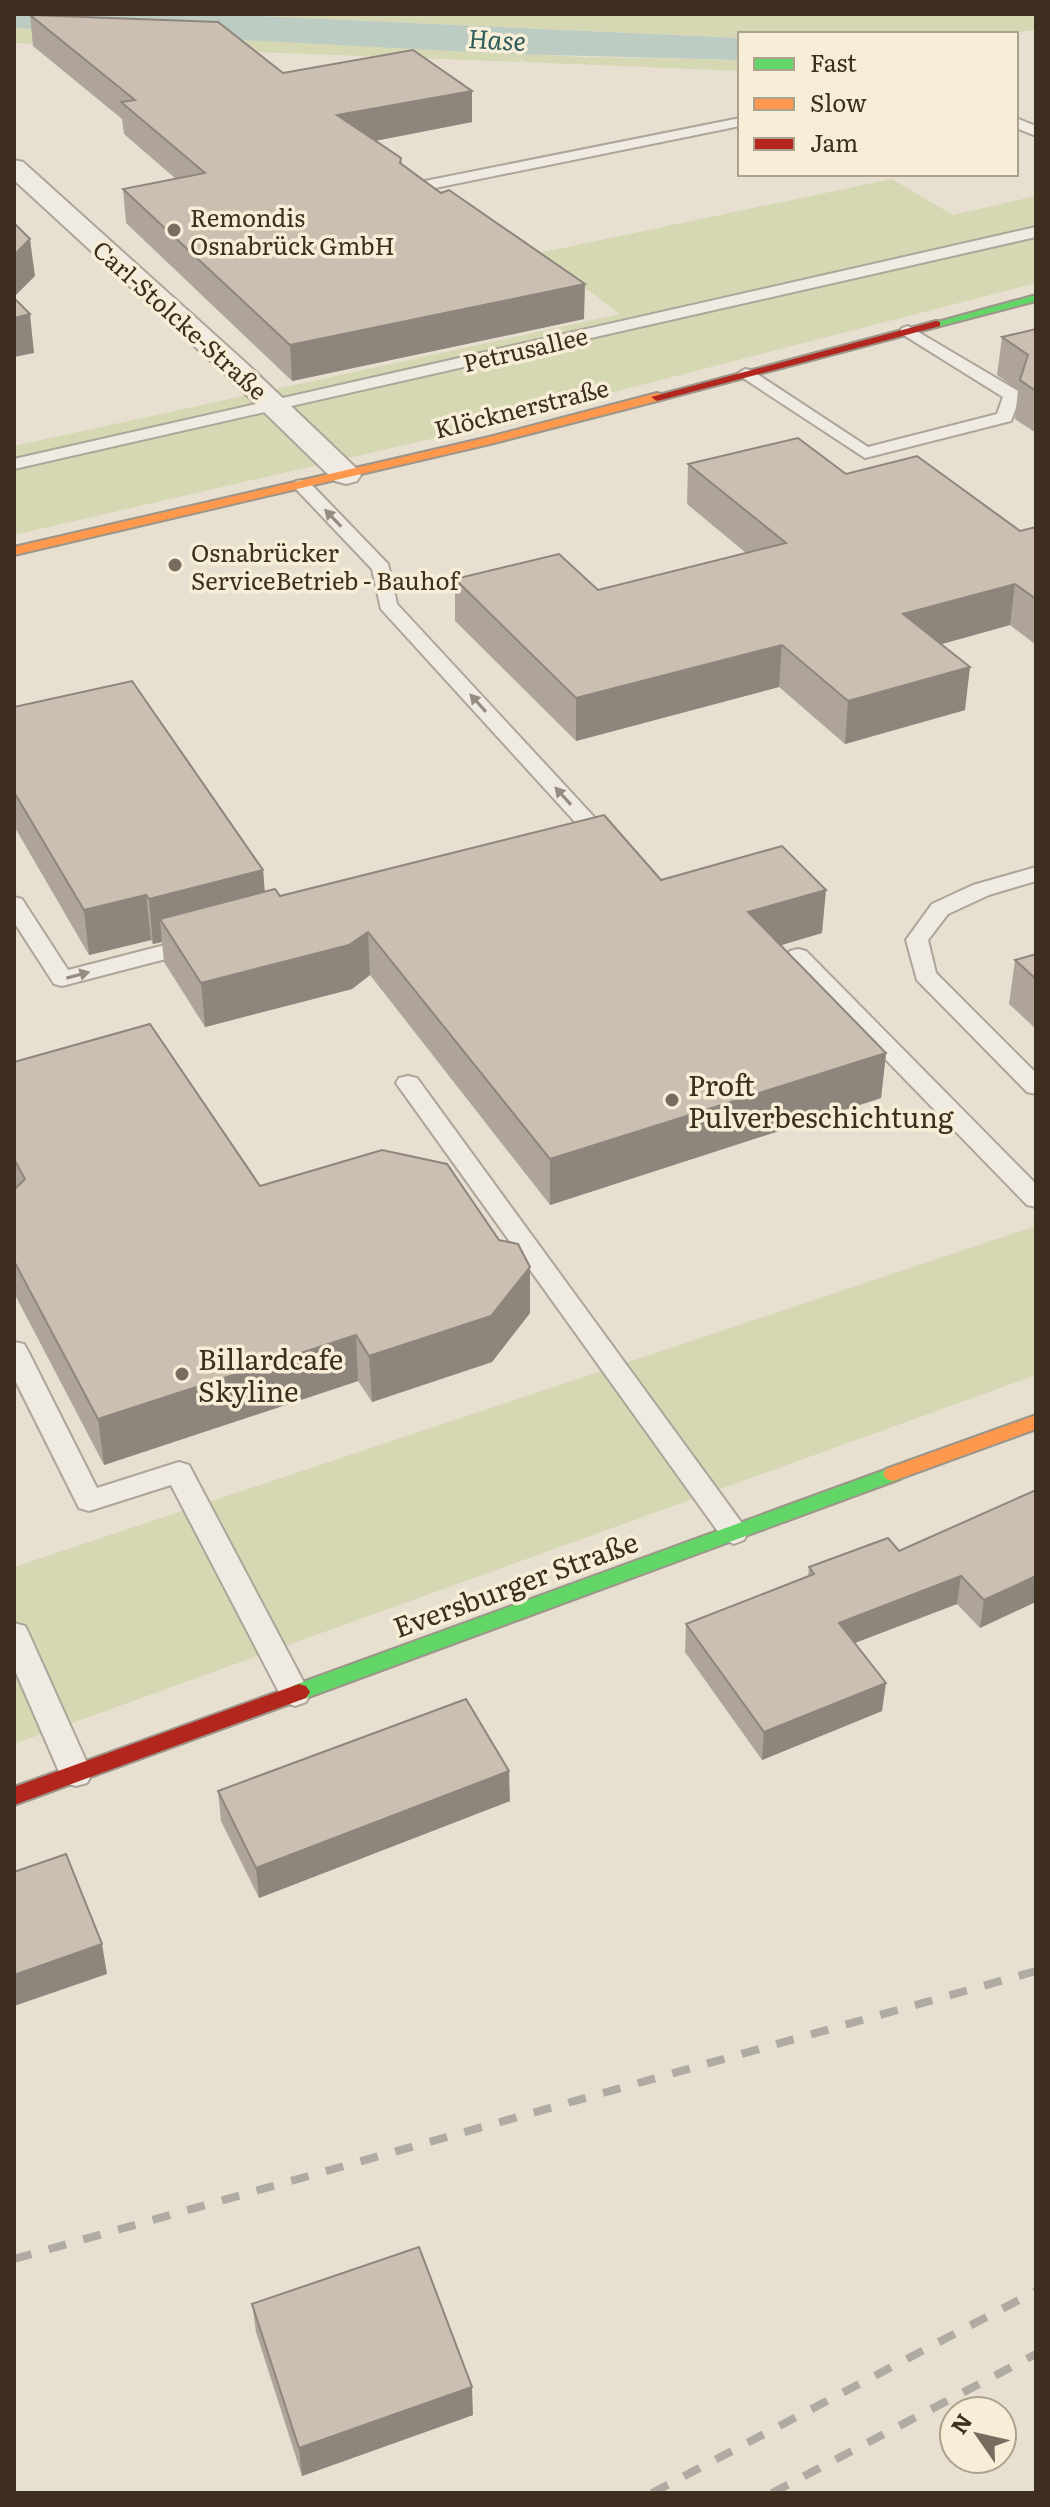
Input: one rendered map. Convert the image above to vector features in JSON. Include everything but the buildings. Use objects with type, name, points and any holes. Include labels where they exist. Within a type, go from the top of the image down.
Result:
[{"type":"street","name":"Carl-Stolcke-Straße","points":[[14,167],[275,405],[346,475]]},
{"type":"street","name":"Klöcknerstraße","points":[[14,551],[346,475],[1036,298]]},
{"type":"street","name":"Eversburger Straße","points":[[14,1796],[1036,1422]]},
{"type":"lane","points":[[433,211],[411,194],[425,185],[738,122]]},
{"type":"lane","points":[[1018,123],[1036,132]]},
{"type":"lane","name":"Petrusallee","points":[[14,464],[1036,232]]},
{"type":"lane","points":[[745,374],[865,453],[1005,417],[1012,395],[908,331]]},
{"type":"lane","points":[[302,485],[381,568],[388,605],[600,837],[569,845]]},
{"type":"lane","points":[[1036,874],[981,890],[940,909],[917,940],[925,975],[1036,1087]]},
{"type":"lane","points":[[14,904],[62,979],[216,939]]},
{"type":"lane","points":[[798,956],[1036,1199]]},
{"type":"lane","points":[[408,1083],[734,1533]]},
{"type":"lane","points":[[14,1351],[89,1501],[179,1472],[295,1694]]},
{"type":"lane","points":[[14,1634],[76,1774]]},
{"type":"green space","points":[[214,14],[1036,14],[1036,30],[1018,32],[738,32],[738,38]]},
{"type":"green space","points":[[14,28],[583,57],[593,63],[585,57],[738,60],[738,71],[525,62],[517,57],[522,62],[14,43]]},
{"type":"green space","points":[[892,179],[953,215],[1036,196],[1036,283],[448,435],[14,535],[14,446],[620,314],[539,253]]},
{"type":"green space","points":[[1036,1226],[1036,1375],[14,1744],[14,1567]]},
{"type":"water","name":"Hase","points":[[14,14],[214,14],[738,38],[738,60],[511,54],[14,28]]},
{"type":"railway","points":[[14,2259],[1036,1971]]},
{"type":"railway","points":[[652,2493],[1036,2291]]},
{"type":"railway","points":[[772,2493],[1036,2354]]},
{"type":"traffic: fast","points":[[936,324],[1036,298]]},
{"type":"traffic: fast","points":[[299,1692],[893,1474]]},
{"type":"traffic: slow","points":[[14,551],[490,440],[657,397]]},
{"type":"traffic: slow","points":[[893,1474],[1036,1422]]},
{"type":"traffic: jam","points":[[657,397],[936,324]]},
{"type":"traffic: jam","points":[[14,1796],[299,1692]]},
{"type":"place","name":"Remondis Osnabrück GmbH","points":[[174,230]]},
{"type":"place","name":"Osnabrücker ServiceBetrieb - Bauhof","points":[[175,565]]},
{"type":"place","name":"Proft Pulverbeschichtung","points":[[672,1100]]},
{"type":"place","name":"Billardcafe Skyline","points":[[182,1374]]}]
